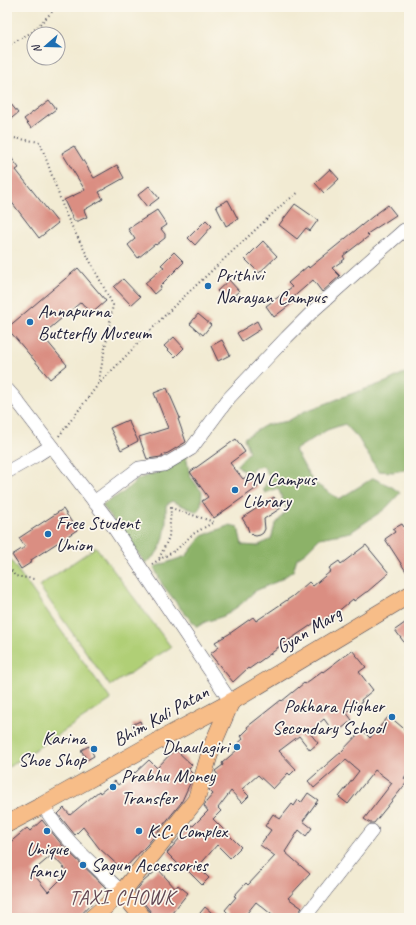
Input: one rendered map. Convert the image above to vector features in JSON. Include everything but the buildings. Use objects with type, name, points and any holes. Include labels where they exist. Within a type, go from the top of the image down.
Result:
[{"type":"main road","name":"Gyan Marg","points":[[231,702],[409,595]]},
{"type":"main road","name":"Bhim Kali Patan","points":[[7,824],[45,807],[154,743],[231,702]]},
{"type":"main road","name":"Bhim Kali Patan","points":[[92,918],[119,895],[196,800],[212,746],[231,702]]},
{"type":"main road","points":[[119,895],[143,918]]},
{"type":"street","points":[[94,502],[139,468],[164,465],[191,449],[230,398],[287,337],[314,310],[404,230]]},
{"type":"street","points":[[7,389],[112,525],[231,702]]},
{"type":"street","points":[[7,472],[51,446]]},
{"type":"street","points":[[7,829],[45,807],[57,827],[119,895],[137,918]]},
{"type":"street","points":[[304,918],[372,831]]},
{"type":"path","points":[[7,46],[32,32],[57,7]]},
{"type":"path","points":[[7,137],[40,142],[66,215],[113,305],[97,386]]},
{"type":"path","points":[[51,446],[97,386],[173,307],[284,203],[299,192]]},
{"type":"path","points":[[142,569],[158,561],[176,550],[193,534],[214,522],[172,508],[169,537],[158,561]]},
{"type":"path","points":[[7,564],[15,576],[34,579]]},
{"type":"green space","points":[[409,372],[409,469],[393,472],[378,471],[358,438],[345,424],[327,430],[295,450],[313,482],[339,499],[373,478],[392,487],[400,493],[385,509],[351,532],[320,538],[306,552],[297,558],[293,571],[278,581],[255,591],[240,605],[224,616],[205,622],[197,627],[162,584],[154,567],[186,556],[202,536],[230,525],[238,527],[242,545],[257,546],[271,539],[275,525],[287,510],[278,488],[265,493],[263,489],[270,477],[263,466],[253,468],[248,476],[237,465],[249,452],[244,438],[266,425],[288,421],[305,411],[386,382]]},
{"type":"green space","points":[[186,456],[190,476],[202,492],[201,505],[197,512],[172,501],[166,505],[165,532],[162,544],[155,555],[145,563],[102,505],[124,492],[138,479],[167,469]]},
{"type":"green space","points":[[96,547],[171,647],[110,686],[39,586]]},
{"type":"green space","points":[[9,558],[111,700],[7,768],[7,560]]},
{"type":"place","name":"Prithivi Narayan Campus","points":[[208,286]]},
{"type":"place","name":"Annapurna Butterfly Museum","points":[[30,322]]},
{"type":"place","name":"PN Campus Library","points":[[235,490]]},
{"type":"place","name":"Free Student Union","points":[[48,534]]},
{"type":"place","name":"Pokhara Higher Secondary School","points":[[392,717]]},
{"type":"place","name":"Dhaulagiri","points":[[237,747]]},
{"type":"place","name":"Karina Shoe Shop","points":[[94,749]]},
{"type":"place","name":"Prabhu Money Transfer","points":[[113,787]]},
{"type":"place","name":"Unique fancy","points":[[47,831]]},
{"type":"place","name":"K.C. Complex","points":[[139,831]]},
{"type":"place","name":"Sagun Accessories","points":[[83,865]]},
{"type":"district","name":"TAXI CHOWK","points":[[122,897]]}]
